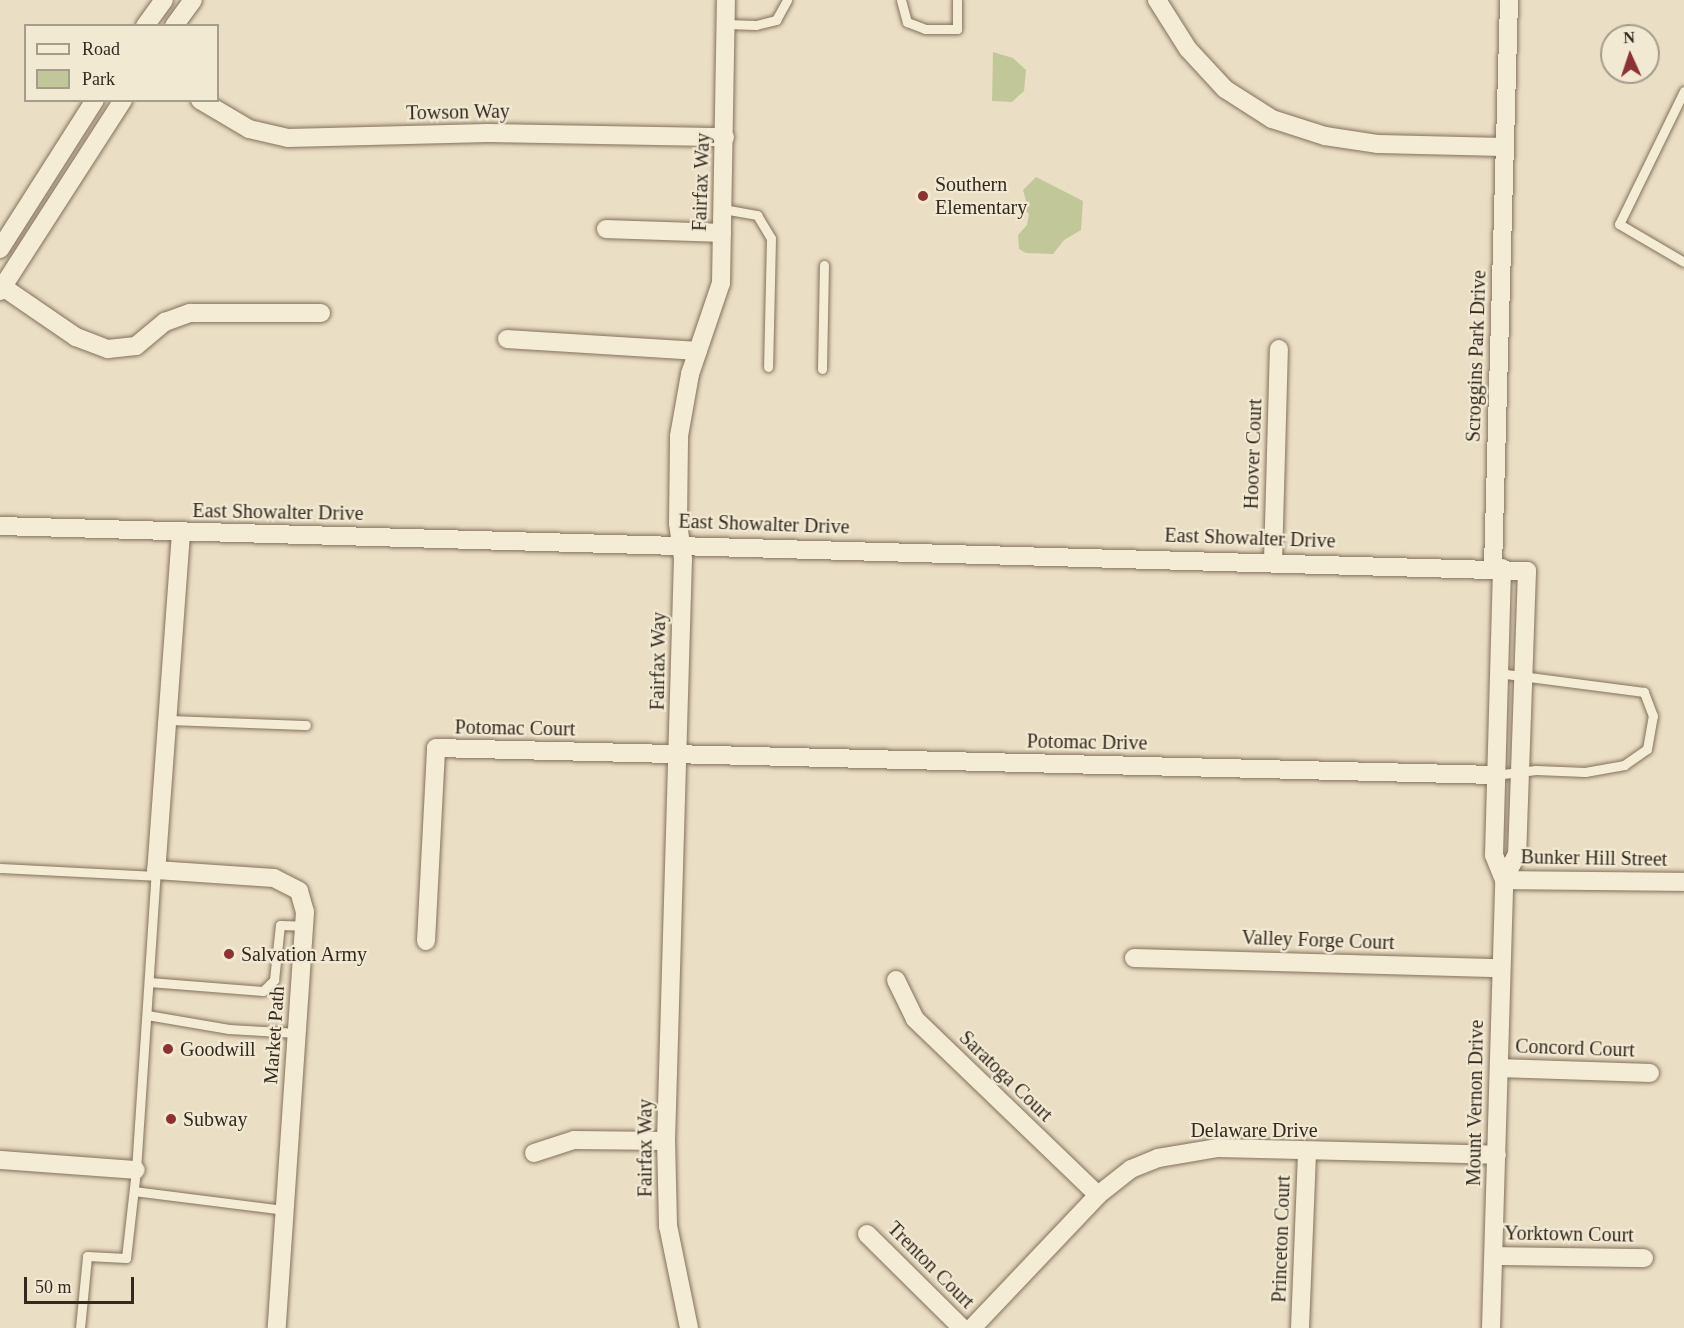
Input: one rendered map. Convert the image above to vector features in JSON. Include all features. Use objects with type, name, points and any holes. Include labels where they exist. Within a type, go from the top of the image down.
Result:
[{"type":"street","points":[[146,24],[164,0]]},
{"type":"street","points":[[175,24],[193,0]]},
{"type":"street","name":"Fairfax Way","points":[[689,1328],[668,1226],[666,1141],[678,754],[681,544],[679,436],[682,406],[721,283],[726,0]]},
{"type":"street","points":[[1157,0],[1188,49],[1226,90],[1272,118],[1325,136],[1378,144],[1504,147]]},
{"type":"street","name":"Scroggins Park Drive","points":[[1497,567],[1504,147],[1509,0]]},
{"type":"street","points":[[0,249],[94,102]]},
{"type":"street","points":[[122,102],[1,288],[76,337],[108,350],[136,346],[165,322],[190,313],[321,313]]},
{"type":"street","name":"Towson Way","points":[[203,102],[249,129],[288,138],[488,133],[725,137]]},
{"type":"street","points":[[606,229],[723,233]]},
{"type":"street","points":[[507,339],[698,351]]},
{"type":"street","name":"Hoover Court","points":[[1273,561],[1279,349]]},
{"type":"street","name":"East Showalter Drive","points":[[0,526],[1497,567],[1527,571]]},
{"type":"street","points":[[156,873],[181,532]]},
{"type":"street","name":"Mount Vernon Drive","points":[[1497,567],[1498,673],[1494,855],[1504,880]]},
{"type":"street","name":"Mount Vernon Drive","points":[[1491,1328],[1504,880],[1517,854],[1527,571]]},
{"type":"street","name":"Potomac Court","points":[[426,941],[436,748],[678,754]]},
{"type":"street","name":"Potomac Drive","points":[[678,754],[1496,775]]},
{"type":"street","name":"Market Path","points":[[156,873],[274,878],[299,891],[304,926],[277,1328]]},
{"type":"street","name":"Bunker Hill Street","points":[[1504,880],[1684,882]]},
{"type":"street","name":"Valley Forge Court","points":[[1134,958],[1500,968]]},
{"type":"street","name":"Saratoga Court","points":[[896,980],[915,1019],[1098,1195]]},
{"type":"street","name":"Concord Court","points":[[1499,1068],[1650,1072]]},
{"type":"street","points":[[534,1153],[574,1140],[666,1141]]},
{"type":"street","name":"Delaware Drive","points":[[972,1328],[1098,1195],[1131,1169],[1184,1151],[1497,1155]]},
{"type":"street","name":"Princeton Court","points":[[1300,1328],[1307,1152]]},
{"type":"street","points":[[0,1160],[136,1170]]},
{"type":"street","name":"Trenton Court","points":[[867,1234],[962,1328]]},
{"type":"street","name":"Yorktown Court","points":[[1494,1256],[1644,1258]]},
{"type":"lane","points":[[726,24],[756,25],[776,20],[787,0]]},
{"type":"lane","points":[[901,0],[907,22],[925,29],[957,29],[957,0]]},
{"type":"lane","points":[[1684,91],[1619,224],[1684,262]]},
{"type":"lane","points":[[723,209],[757,215],[771,238],[768,367]]},
{"type":"lane","points":[[822,369],[824,265]]},
{"type":"lane","points":[[1496,775],[1520,772],[1585,772],[1624,765],[1647,749],[1653,716],[1644,692],[1498,673]]},
{"type":"lane","points":[[167,720],[306,725]]},
{"type":"lane","points":[[0,868],[156,873],[136,1170],[126,1258],[87,1256],[80,1328]]},
{"type":"lane","points":[[149,982],[263,991],[274,980],[280,925],[304,926]]},
{"type":"lane","points":[[147,1015],[230,1029],[297,1033]]},
{"type":"lane","points":[[134,1191],[285,1210]]},
{"type":"green space","points":[[993,52],[1013,58],[1026,70],[1024,91],[1012,102],[992,101]]},
{"type":"green space","points":[[1036,177],[1083,201],[1081,230],[1064,240],[1053,254],[1026,253],[1019,249],[1018,235],[1027,225],[1029,214],[1022,205],[1027,204],[1023,190]]},
{"type":"place","name":"Southern Elementary","points":[[923,196]]},
{"type":"place","name":"Salvation Army","points":[[229,954]]},
{"type":"place","name":"Goodwill","points":[[168,1049]]},
{"type":"place","name":"Subway","points":[[171,1119]]}]
